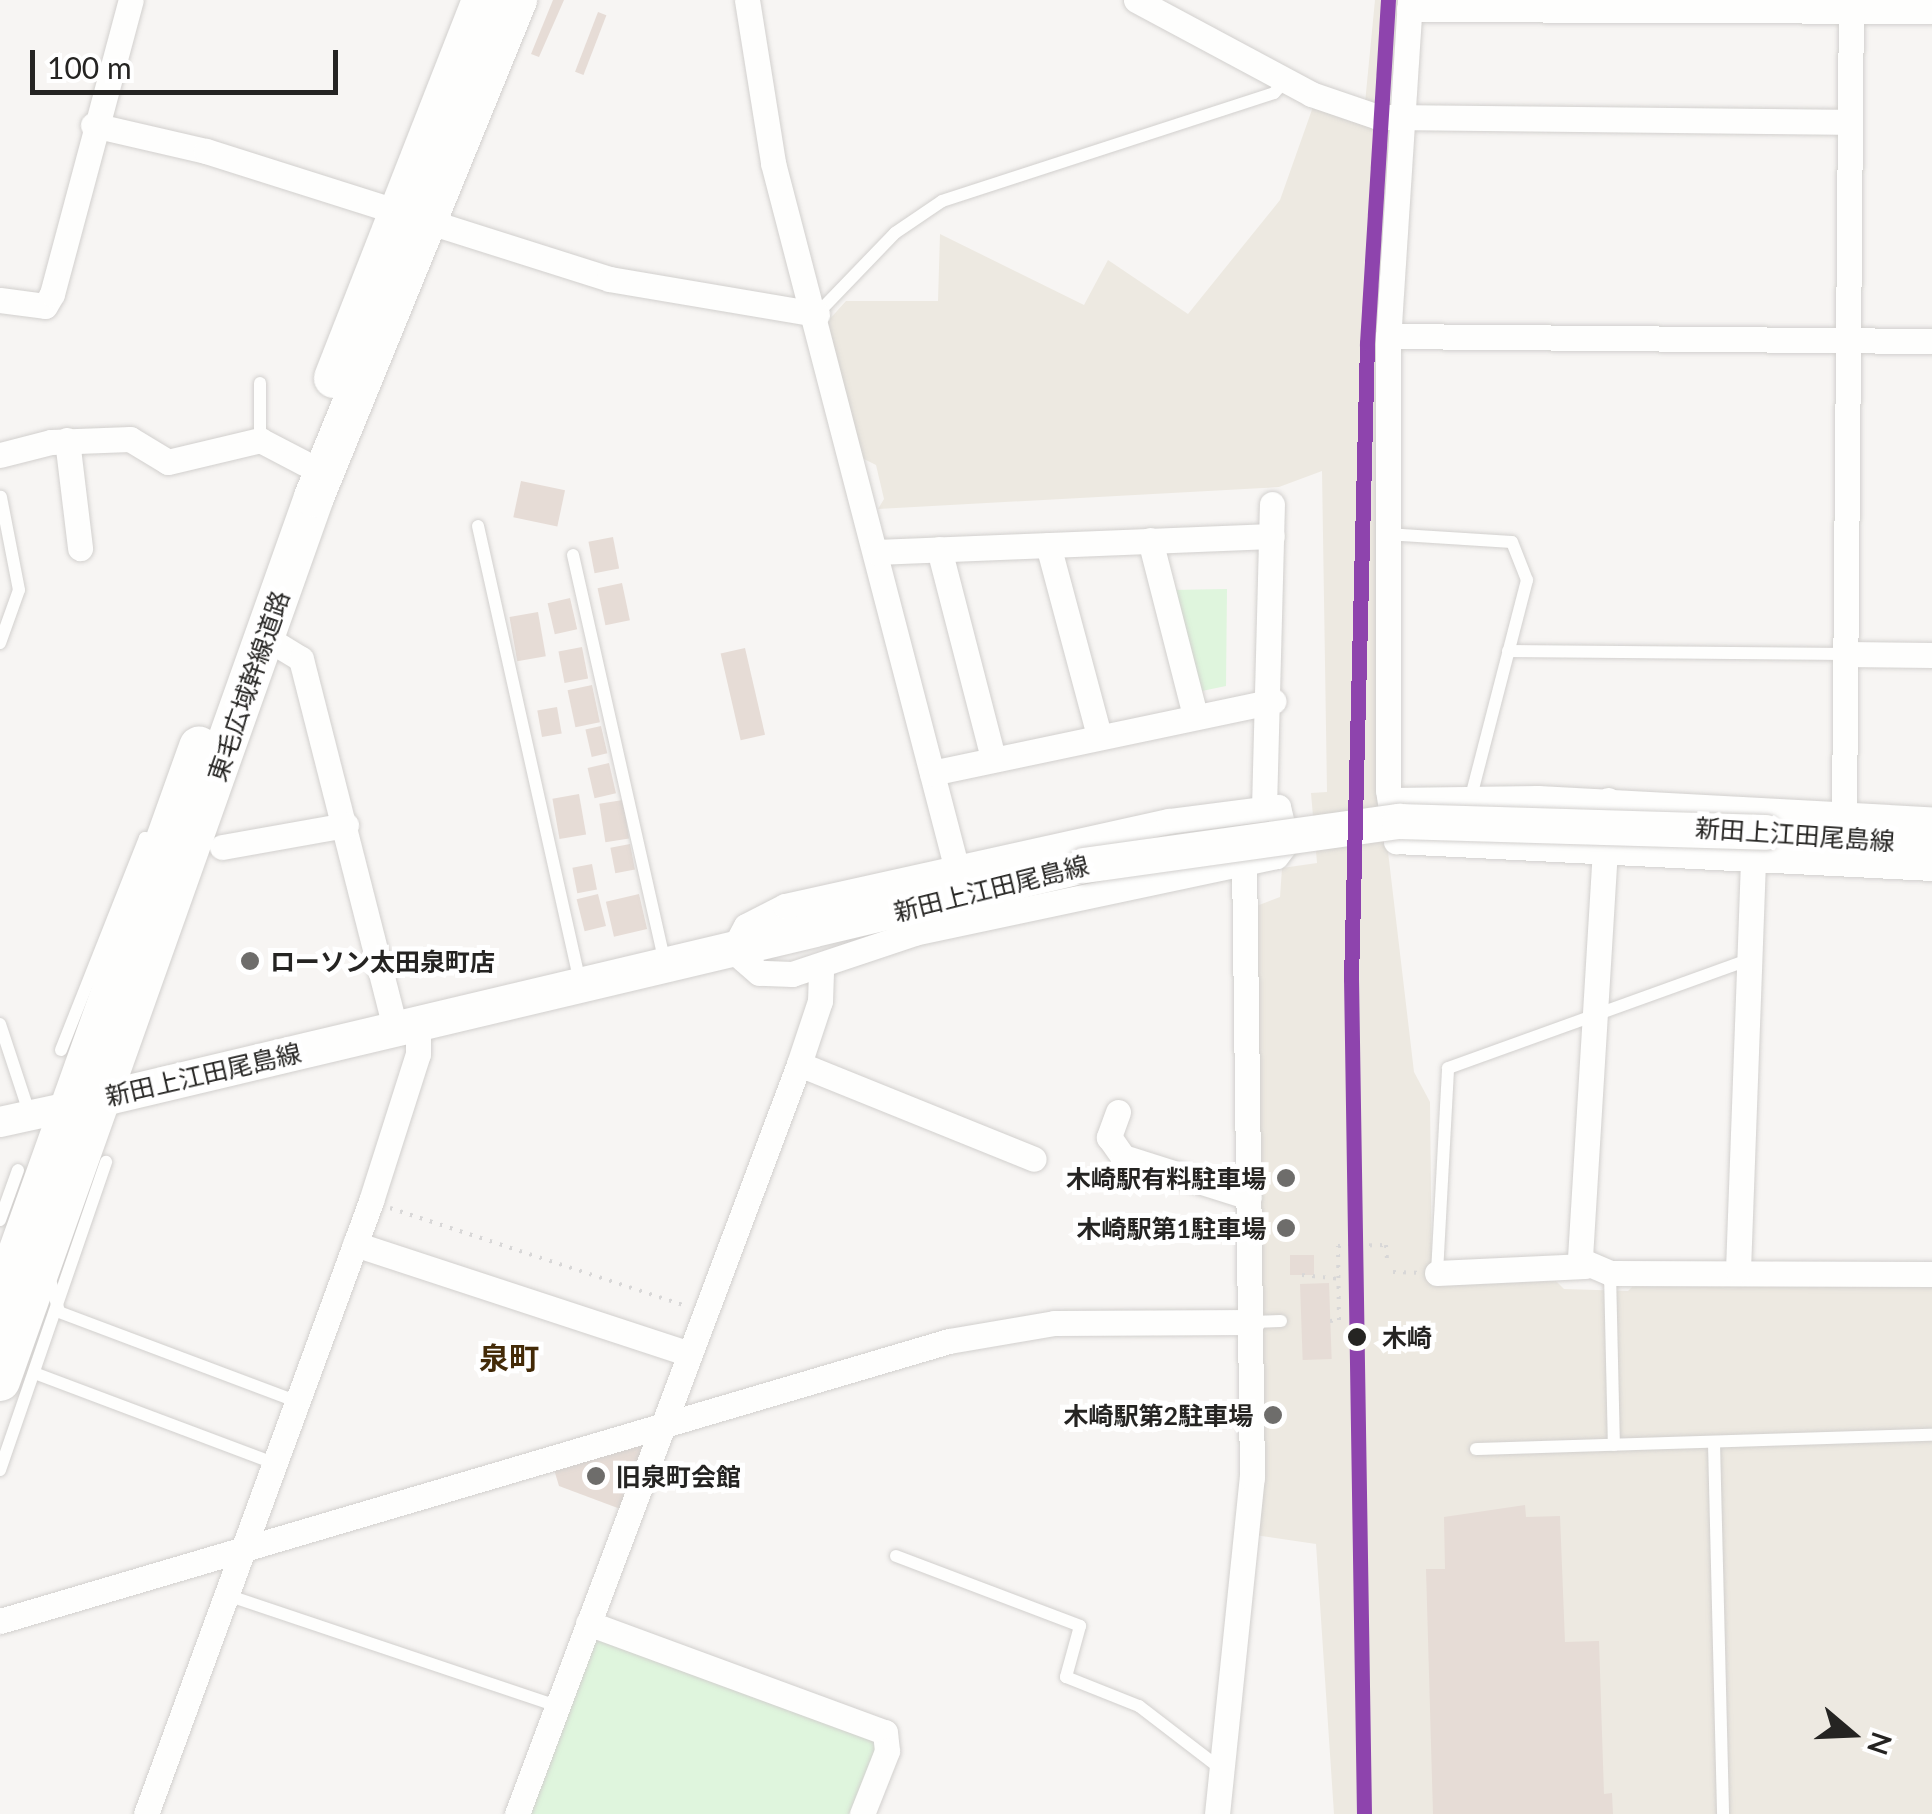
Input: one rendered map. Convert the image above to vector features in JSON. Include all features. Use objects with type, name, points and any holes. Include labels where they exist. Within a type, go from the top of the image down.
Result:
[{"type":"highway","name":"東毛広域幹線道路","points":[[18,1377],[44,1262],[108,1094],[482,0]]},
{"type":"highway","name":"東毛広域幹線道路","points":[[0,1303],[70,1108],[113,945],[164,843],[346,344],[518,0]]},
{"type":"main road","name":"新田上江田尾島線","points":[[70,1108],[108,1094],[1084,865],[1399,822],[1759,844],[1932,843]]},
{"type":"street","points":[[0,300],[45,306],[52,294],[93,125],[130,0]]},
{"type":"street","points":[[747,0],[773,162],[818,314],[957,870]]},
{"type":"street","points":[[1136,0],[1285,80],[1349,109],[1399,118],[1848,122]]},
{"type":"street","points":[[1932,11],[1851,5],[1410,4],[1399,118],[1388,336],[1386,534],[1392,800],[1400,845],[1604,848],[1759,844],[1932,868]]},
{"type":"street","points":[[1844,815],[1851,5]]},
{"type":"street","points":[[93,125],[206,151],[406,220],[609,280],[818,314]]},
{"type":"street","points":[[1388,336],[1932,341]]},
{"type":"street","points":[[0,455],[67,440],[130,439],[168,462],[260,440],[304,462]]},
{"type":"street","points":[[67,440],[80,548]]},
{"type":"street","points":[[1264,808],[1273,701],[1272,504]]},
{"type":"street","points":[[876,552],[1272,536]]},
{"type":"street","points":[[1150,540],[1195,715]]},
{"type":"street","points":[[1048,545],[1099,736]]},
{"type":"street","points":[[939,549],[993,758]]},
{"type":"street","points":[[146,1814],[371,1201],[418,1054],[346,825],[297,650],[265,637]]},
{"type":"street","points":[[1846,654],[1932,654]]},
{"type":"street","points":[[932,773],[1273,701]]},
{"type":"street","points":[[1392,800],[1471,796],[1608,800],[1932,820]]},
{"type":"street","points":[[1584,1266],[1590,1014],[1608,800]]},
{"type":"street","points":[[1264,808],[1284,812],[1284,850],[1244,862],[916,933],[820,967],[759,973],[734,950],[758,916],[826,896],[1264,808]]},
{"type":"street","points":[[222,847],[346,825]]},
{"type":"street","points":[[1738,1270],[1748,960],[1759,844]]},
{"type":"street","points":[[1217,1814],[1249,1515],[1252,1322],[1244,862]]},
{"type":"street","points":[[517,1814],[702,1311],[798,1064],[820,1001],[820,967]]},
{"type":"street","points":[[798,1064],[1034,1159]]},
{"type":"street","points":[[15,1118],[70,1108]]},
{"type":"street","points":[[1118,1112],[1109,1137],[1123,1157],[1249,1197]]},
{"type":"street","points":[[355,1244],[687,1352]]},
{"type":"street","points":[[1438,1273],[1584,1266],[1610,1273],[1738,1270],[1932,1274]]},
{"type":"street","points":[[0,1621],[948,1341],[1054,1323],[1252,1322]]},
{"type":"street","points":[[588,1622],[885,1732],[887,1752],[862,1814]]},
{"type":"lane","points":[[818,314],[895,233],[942,200],[1274,94],[1285,80]]},
{"type":"lane","points":[[260,384],[260,440]]},
{"type":"lane","points":[[0,642],[18,590],[1,496]]},
{"type":"lane","points":[[478,526],[580,984]]},
{"type":"lane","points":[[1386,534],[1512,542],[1527,580],[1471,796]]},
{"type":"lane","points":[[573,555],[666,964]]},
{"type":"lane","points":[[1508,652],[1846,654]]},
{"type":"lane","points":[[61,1050],[113,945]]},
{"type":"lane","points":[[1438,1273],[1448,1068],[1748,960]]},
{"type":"lane","points":[[0,1024],[15,1118]]},
{"type":"lane","points":[[0,1470],[18,1377],[59,1312],[106,1162]]},
{"type":"lane","points":[[0,1220],[18,1170]]},
{"type":"lane","points":[[44,1262],[59,1312]]},
{"type":"lane","points":[[1610,1273],[1614,1445]]},
{"type":"lane","points":[[59,1312],[296,1401]]},
{"type":"lane","points":[[1252,1322],[1281,1321]]},
{"type":"lane","points":[[18,1377],[274,1462]]},
{"type":"lane","points":[[1476,1449],[1932,1435]]},
{"type":"lane","points":[[1714,1442],[1723,1814]]},
{"type":"lane","points":[[896,1556],[1080,1626],[1066,1677],[1139,1706],[1221,1769]]},
{"type":"lane","points":[[227,1595],[557,1706]]},
{"type":"path","points":[[371,1201],[702,1311]]},
{"type":"path","points":[[1330,1321],[1339,1320],[1338,1246],[1386,1245],[1387,1259]]},
{"type":"path","points":[[1302,1275],[1338,1279]]},
{"type":"shaded area","points":[[1375,0],[1403,0],[1388,109],[1365,103]]},
{"type":"shaded area","points":[[1314,104],[1391,128],[1378,767],[1414,1072],[1430,1102],[1432,1286],[1556,1281],[1564,1289],[1628,1291],[1640,1279],[1932,1280],[1932,1814],[1334,1814],[1316,1544],[1255,1535],[1254,907],[1280,897],[1282,868],[1317,863],[1311,793],[1327,792],[1322,471],[1279,487],[878,509],[884,499],[876,465],[860,457],[828,321],[846,301],[938,301],[940,234],[1084,305],[1108,260],[1188,314],[1280,200]]},
{"type":"green space","points":[[1227,589],[1226,686],[1197,692],[1171,590]]},
{"type":"green space","points":[[593,1631],[872,1735],[877,1750],[849,1814],[526,1814]]},
{"type":"building","points":[[553,0],[564,0],[539,57],[531,54]]},
{"type":"building","points":[[598,12],[606,15],[583,75],[575,72]]},
{"type":"building","points":[[521,481],[565,490],[557,527],[513,517]]},
{"type":"building","points":[[613,537],[619,568],[595,573],[588,542]]},
{"type":"building","points":[[622,583],[630,620],[605,625],[598,588]]},
{"type":"building","points":[[570,598],[577,629],[555,634],[548,603]]},
{"type":"building","points":[[538,612],[546,656],[517,661],[509,617]]},
{"type":"building","points":[[582,647],[588,678],[565,683],[558,652]]},
{"type":"building","points":[[745,648],[765,735],[741,740],[721,654]]},
{"type":"building","points":[[592,685],[600,722],[575,727],[568,690]]},
{"type":"building","points":[[557,707],[562,734],[542,737],[537,710]]},
{"type":"building","points":[[601,726],[607,753],[592,757],[585,730]]},
{"type":"building","points":[[609,763],[616,793],[595,798],[588,768]]},
{"type":"building","points":[[579,794],[586,834],[560,839],[552,799]]},
{"type":"building","points":[[623,800],[629,839],[605,842],[599,804]]},
{"type":"building","points":[[630,844],[635,870],[615,873],[610,848]]},
{"type":"building","points":[[592,864],[597,890],[577,893],[572,868]]},
{"type":"building","points":[[598,894],[606,926],[585,931],[577,899]]},
{"type":"building","points":[[639,894],[647,929],[614,937],[606,902]]},
{"type":"building","points":[[1290,1255],[1314,1255],[1314,1275],[1290,1275]]},
{"type":"building","points":[[1329,1283],[1332,1359],[1303,1360],[1300,1284]]},
{"type":"building","name":"旧泉町会館","points":[[652,1436],[623,1510],[559,1486],[553,1466]]},
{"type":"building","points":[[1525,1505],[1526,1517],[1560,1516],[1565,1642],[1599,1641],[1604,1794],[1612,1793],[1613,1814],[1433,1814],[1426,1569],[1445,1569],[1444,1517]]},
{"type":"transit line","points":[[1364,1814],[1351,979],[1367,343],[1388,0]]},
{"type":"place","name":"ローソン太田泉町店","points":[[250,961]]},
{"type":"place","name":"木崎駅有料駐車場","points":[[1286,1178]]},
{"type":"place","name":"木崎駅第1駐車場","points":[[1286,1228]]},
{"type":"place","name":"木崎","points":[[1357,1337]]},
{"type":"place","name":"木崎駅第2駐車場","points":[[1273,1415]]},
{"type":"place","name":"旧泉町会館","points":[[596,1476]]},
{"type":"district","name":"泉町","points":[[509,1357]]}]
